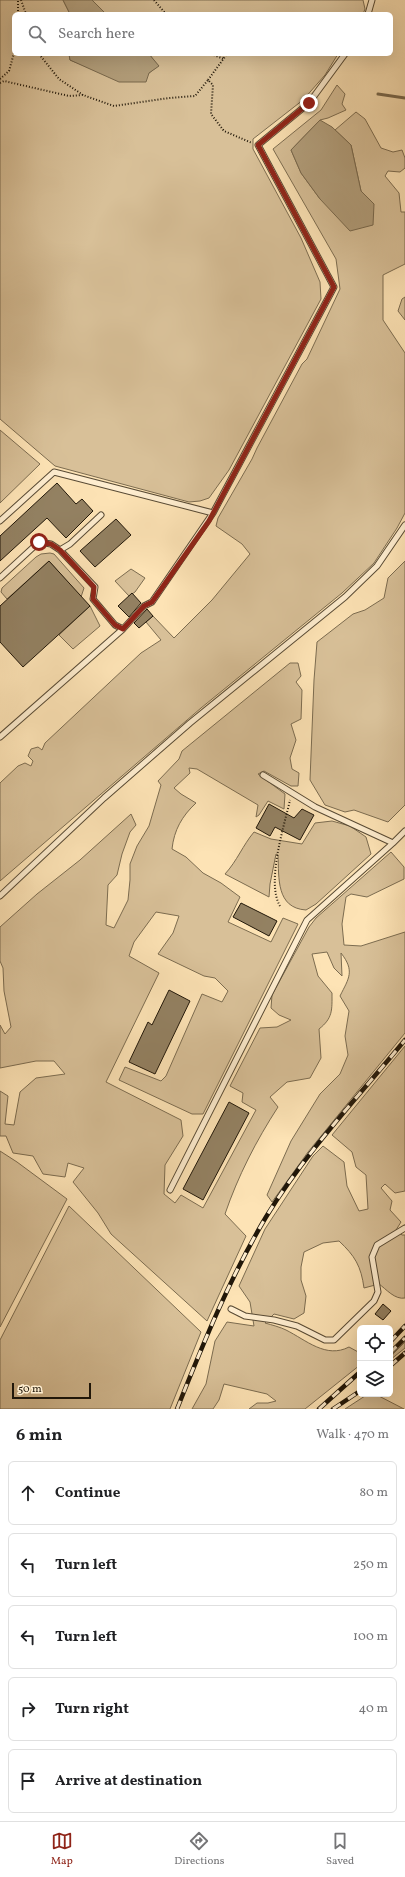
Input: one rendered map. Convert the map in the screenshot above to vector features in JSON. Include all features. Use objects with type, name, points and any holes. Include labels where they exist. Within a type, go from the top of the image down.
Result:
[{"type":"lane","points":[[369,12],[372,0]]},
{"type":"lane","points":[[0,737],[123,629],[144,606],[152,602],[213,513],[334,287],[258,145],[309,103],[344,56]]},
{"type":"lane","points":[[0,521],[54,472],[213,513]]},
{"type":"lane","points":[[60,550],[70,544],[100,515]]},
{"type":"lane","points":[[0,896],[104,798],[190,723],[345,597],[377,566],[405,525]]},
{"type":"lane","points":[[0,578],[39,542],[51,544],[60,550],[94,587],[93,599],[115,625],[123,629]]},
{"type":"lane","points":[[263,775],[315,807],[393,843]]},
{"type":"lane","points":[[170,1190],[306,920],[405,831]]},
{"type":"lane","points":[[231,1309],[245,1316],[274,1320],[297,1326],[325,1340],[334,1340],[374,1300],[378,1292],[372,1257],[377,1245],[405,1228]]},
{"type":"path","points":[[18,12],[20,0]]},
{"type":"path","points":[[20,0],[25,12]]},
{"type":"path","points":[[154,0],[164,12]]},
{"type":"path","points":[[0,79],[9,71],[13,56]]},
{"type":"path","points":[[41,56],[59,79],[83,95],[114,106],[169,98],[195,96],[226,56]]},
{"type":"path","points":[[216,56],[224,59]]},
{"type":"path","points":[[208,80],[213,85],[211,114],[224,131],[258,145]]},
{"type":"path","points":[[0,83],[4,81],[69,96],[83,95]]},
{"type":"path","points":[[280,906],[276,899],[274,879],[281,832],[292,792]]},
{"type":"shaded area","points":[[0,0],[63,0],[69,12],[12,12],[12,56],[69,56],[70,60],[95,70],[149,73],[158,66],[150,56],[337,56],[325,75],[303,100],[253,139],[253,149],[301,238],[320,282],[321,299],[229,470],[209,498],[189,502],[55,466],[0,419]]},
{"type":"shaded area","points":[[63,0],[92,0],[104,12],[69,12]]},
{"type":"shaded area","points":[[92,0],[363,0],[365,9],[364,12],[104,12]]},
{"type":"shaded area","points":[[69,56],[151,56],[159,66],[149,73],[146,82],[119,82],[70,60]]},
{"type":"shaded area","points":[[337,85],[345,94],[342,104],[346,110],[320,120],[291,150],[301,173],[320,199],[374,205],[361,191],[351,145],[335,130],[356,112],[365,119],[381,148],[393,152],[402,150],[405,158],[405,168],[400,172],[388,171],[385,176],[399,193],[401,212],[405,212],[405,264],[383,275],[383,320],[405,353],[405,513],[374,563],[342,593],[201,708],[0,881],[0,783],[18,766],[25,763],[31,766],[33,761],[28,756],[31,749],[38,747],[42,750],[45,743],[141,653],[161,640],[146,622],[153,616],[174,638],[212,600],[250,554],[242,544],[216,526],[218,518],[252,459],[302,364],[307,359],[340,289],[336,259],[273,149],[321,110]]},
{"type":"shaded area","points":[[320,120],[332,127],[351,145],[361,191],[374,204],[373,225],[350,231],[320,199],[301,173],[291,150]]},
{"type":"shaded area","points":[[405,297],[405,320],[398,311],[402,299]]},
{"type":"shaded area","points":[[0,430],[40,464],[0,503]]},
{"type":"shaded area","points":[[41,554],[54,554],[84,588],[81,597],[49,561],[7,599],[1,592],[2,588],[36,557]]},
{"type":"shaded area","points":[[405,561],[405,805],[388,822],[354,810],[345,812],[325,805],[310,780],[314,680],[317,642],[353,614],[365,610],[384,598],[388,578]]},
{"type":"shaded area","points":[[131,569],[145,578],[135,592],[129,596],[115,581]]},
{"type":"shaded area","points":[[90,606],[100,626],[73,649],[59,635]]},
{"type":"shaded area","points":[[290,663],[298,663],[301,676],[296,682],[302,690],[301,719],[291,724],[296,740],[290,758],[292,769],[299,773],[298,786],[291,786],[264,771],[258,774],[285,794],[284,809],[268,801],[256,817],[258,805],[197,769],[189,768],[190,773],[174,788],[196,803],[180,824],[172,849],[186,857],[203,873],[221,883],[240,897],[228,922],[271,942],[283,918],[298,924],[203,1114],[192,1114],[119,1080],[125,1067],[161,1081],[166,1076],[202,994],[222,1002],[228,991],[215,978],[204,976],[158,954],[173,933],[179,916],[156,912],[134,942],[129,956],[159,973],[106,1082],[181,1120],[183,1136],[165,1165],[164,1194],[175,1203],[181,1195],[203,1208],[256,1110],[242,1102],[243,1093],[230,1086],[260,1028],[277,1027],[291,1020],[279,1015],[271,1008],[272,995],[309,927],[316,918],[391,852],[404,867],[404,879],[367,897],[351,894],[346,897],[342,924],[344,945],[361,946],[405,932],[405,1033],[308,1152],[272,1202],[267,1195],[291,1141],[320,1094],[340,1074],[348,1055],[345,1036],[349,1011],[340,996],[348,979],[348,965],[341,953],[342,976],[334,968],[327,952],[312,954],[318,976],[332,993],[331,1013],[324,1025],[319,1029],[321,1058],[310,1078],[287,1082],[270,1097],[278,1107],[248,1159],[225,1214],[246,1236],[207,1321],[111,1234],[98,1213],[73,1182],[84,1168],[68,1163],[65,1177],[43,1174],[33,1156],[13,1153],[6,1136],[0,1136],[0,1091],[8,1096],[5,1124],[14,1125],[20,1092],[36,1078],[65,1074],[54,1061],[36,1061],[0,1068],[0,1025],[5,1034],[11,1027],[4,991],[3,968],[0,961],[0,927],[37,894],[80,860],[131,814],[136,825],[130,832],[122,854],[117,875],[108,885],[106,925],[114,928],[128,900],[130,864],[137,846],[149,826],[161,785],[158,781],[179,759],[182,751]]},
{"type":"shaded area","points":[[332,821],[350,826],[366,837],[371,854],[316,904],[306,910],[296,908],[289,904],[284,898],[279,882],[278,855],[276,854],[269,897],[225,874],[254,832],[271,839],[302,844],[315,823]]},
{"type":"shaded area","points":[[405,1046],[405,1191],[395,1193],[385,1184],[381,1188],[392,1201],[390,1210],[401,1222],[396,1230],[402,1235],[405,1235],[405,1298],[394,1296],[379,1284],[364,1288],[359,1267],[353,1257],[339,1241],[323,1243],[304,1252],[301,1267],[301,1280],[306,1296],[304,1313],[294,1319],[274,1314],[265,1323],[284,1329],[324,1350],[341,1350],[349,1347],[357,1351],[357,1367],[305,1409],[249,1409],[257,1403],[276,1401],[267,1394],[224,1384],[219,1400],[213,1409],[192,1409],[206,1384],[215,1341],[227,1322],[254,1326],[250,1302],[239,1286],[265,1229],[313,1156],[323,1146],[344,1162],[347,1186],[359,1211],[368,1209],[366,1175],[356,1167],[352,1152],[332,1135]]},
{"type":"shaded area","points":[[0,1151],[67,1199],[0,1327]]},
{"type":"shaded area","points":[[69,1206],[201,1332],[170,1409],[0,1409],[0,1340]]},
{"type":"shaded area","points":[[405,1342],[405,1348],[393,1358],[393,1354]]},
{"type":"shaded area","points":[[363,1397],[381,1397],[404,1409],[345,1409]]},
{"type":"building","points":[[57,483],[76,504],[82,499],[93,511],[66,538],[47,518],[0,561],[0,536]]},
{"type":"building","points":[[116,519],[131,535],[95,567],[80,551]]},
{"type":"building","points":[[49,561],[90,606],[23,667],[0,642],[0,606]]},
{"type":"building","points":[[132,593],[141,603],[129,617],[118,606]]},
{"type":"building","points":[[147,609],[153,616],[139,628],[134,623]]},
{"type":"building","points":[[269,804],[294,818],[302,809],[314,815],[300,840],[275,827],[270,836],[256,828]]},
{"type":"building","points":[[241,903],[277,921],[269,936],[233,917]]},
{"type":"building","points":[[169,990],[190,1001],[155,1074],[129,1062],[148,1022],[152,1025]]},
{"type":"building","points":[[229,1102],[249,1113],[203,1200],[183,1189]]},
{"type":"building","points":[[383,1304],[391,1311],[383,1320],[375,1314]]},
{"type":"waterway","points":[[378,94],[405,98]]},
{"type":"railway","points":[[177,1409],[229,1287],[266,1217],[281,1193],[315,1148],[405,1040]]},
{"type":"railway","points":[[393,1339],[405,1326]]},
{"type":"railway","points":[[393,1350],[405,1338]]},
{"type":"railway","points":[[393,1363],[405,1353]]},
{"type":"railway","points":[[319,1409],[357,1375]]},
{"type":"railway","points":[[333,1409],[357,1393]]},
{"type":"route","points":[[39,542],[51,544],[60,550],[94,587],[93,599],[115,625],[123,629],[144,606],[152,602],[209,521],[334,287],[258,145],[309,103]]}]
